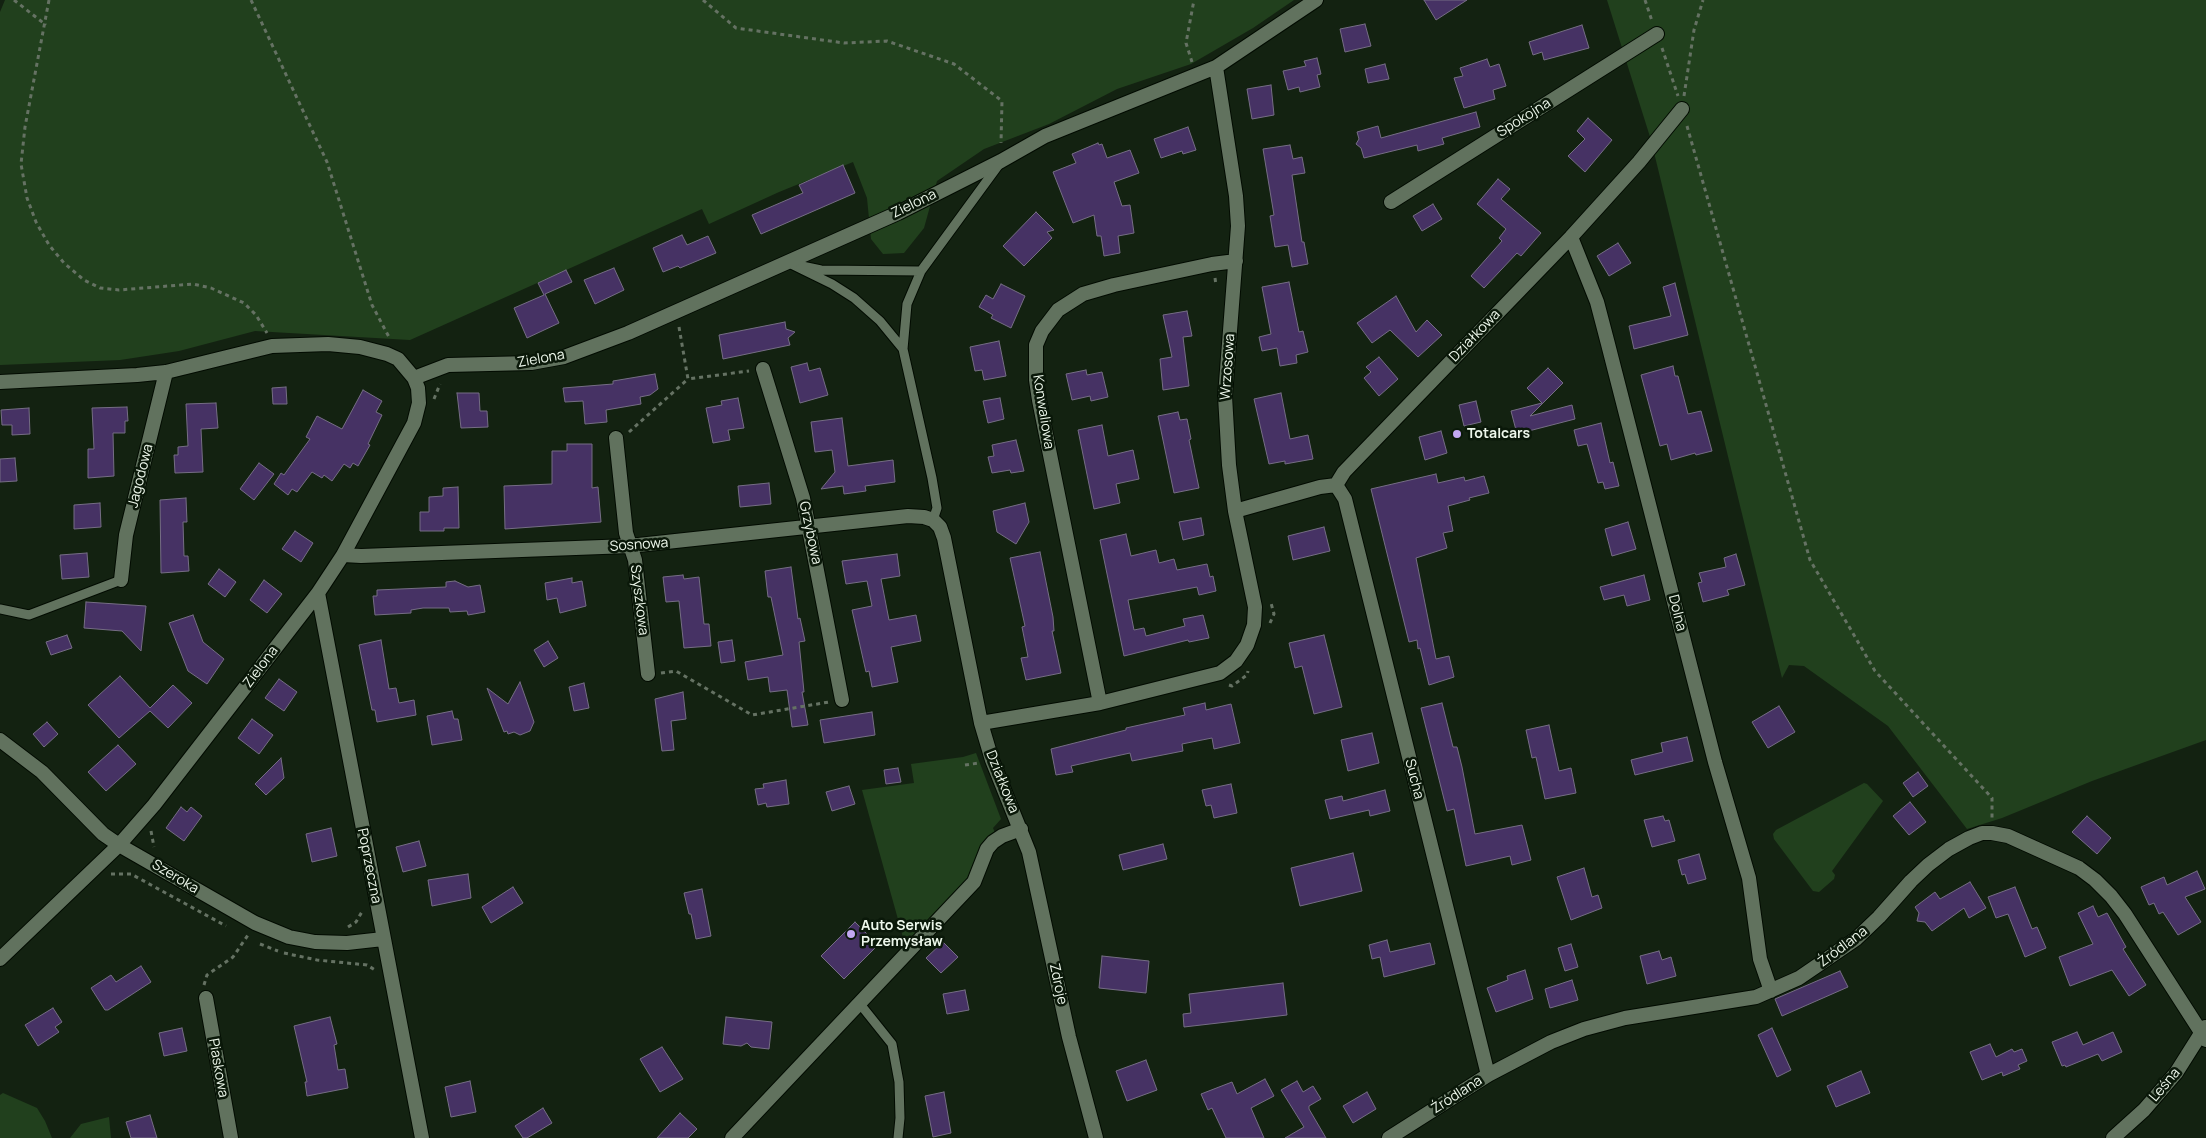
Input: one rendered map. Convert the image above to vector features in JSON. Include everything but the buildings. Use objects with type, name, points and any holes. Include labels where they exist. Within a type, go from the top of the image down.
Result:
[{"type":"street","name":"Zielona","points":[[0,959],[119,845],[198,750],[318,593],[342,555],[414,423],[419,403],[418,388],[414,378],[448,365],[531,364],[564,357],[628,333],[898,213],[1001,161],[1045,136],[1216,67],[1316,0]]},
{"type":"street","name":"Spokojna","points":[[1391,202],[1657,34]]},
{"type":"street","name":"Wrzosowa","points":[[1216,67],[1236,196],[1238,226],[1225,396],[1229,465],[1255,607],[1254,625],[1242,662]]},
{"type":"street","name":"Działkowa","points":[[1336,485],[1344,472],[1571,237],[1639,162],[1682,109]]},
{"type":"street","name":"Dolna","points":[[1571,237],[1596,302],[1608,344],[1715,762],[1749,878],[1760,959],[1771,991]]},
{"type":"street","name":"Konwaliowa","points":[[1100,703],[1039,400],[1036,373],[1036,345],[1042,331],[1058,310],[1083,294],[1123,283],[1212,264],[1236,261]]},
{"type":"street","points":[[0,382],[166,372],[272,346],[328,344],[352,346],[387,354],[398,360],[414,378]]},
{"type":"street","name":"Grzybowa","points":[[763,369],[803,498],[842,700]]},
{"type":"street","name":"Jagodowa","points":[[121,580],[126,535],[166,372]]},
{"type":"street","name":"Szyszkowa","points":[[616,441],[630,546],[635,560],[648,674]]},
{"type":"street","points":[[1236,511],[1320,486],[1336,485]]},
{"type":"street","name":"Sucha","points":[[1336,485],[1345,499],[1488,1075]]},
{"type":"street","name":"Sosnowa","points":[[342,555],[361,556],[630,546],[908,516],[924,517],[933,520]]},
{"type":"street","name":"Działkowa","points":[[732,1138],[974,882],[984,856],[993,842],[1002,836],[1021,829],[992,760],[981,723],[944,538],[940,527],[933,520]]},
{"type":"street","name":"Poprzeczna","points":[[318,593],[422,1138]]},
{"type":"street","points":[[981,723],[1100,703],[1220,673],[1242,662]]},
{"type":"street","name":"Szeroka","points":[[0,740],[42,772],[99,830],[119,845],[254,923],[289,937],[315,942],[347,943],[384,939]]},
{"type":"street","name":"Zdroje","points":[[1021,829],[1036,882],[1069,1037],[1096,1138]]},
{"type":"street","name":"Źródlana","points":[[1389,1138],[1488,1075],[1551,1042],[1584,1029],[1625,1018],[1756,997],[1799,978],[1842,951],[1879,917],[1911,880],[1949,849],[1969,838],[1992,833],[2008,836],[2071,864],[2095,880],[2125,914],[2205,1032]]},
{"type":"street","name":"Piaskowa","points":[[206,998],[231,1138]]},
{"type":"street","name":"Leśna","points":[[2113,1138],[2144,1110],[2176,1073],[2205,1032]]},
{"type":"lane","points":[[933,520],[937,508],[902,349],[907,304],[921,271],[1001,161]]},
{"type":"lane","points":[[787,262],[821,270],[921,271]]},
{"type":"lane","points":[[787,262],[832,284],[854,298],[880,321],[902,349]]},
{"type":"lane","points":[[0,609],[29,615],[121,580]]},
{"type":"lane","points":[[860,1004],[892,1044],[899,1082],[900,1118],[898,1138]]},
{"type":"path","points":[[14,0],[46,25]]},
{"type":"path","points":[[49,0],[46,25],[26,119],[21,164],[27,198],[36,222],[49,245],[64,263],[84,280],[100,288],[119,290],[193,284],[211,288],[244,303],[266,328],[272,346]]},
{"type":"path","points":[[251,0],[327,162],[372,304],[398,360]]},
{"type":"path","points":[[703,0],[736,28],[844,42],[887,40],[954,64],[1002,101],[1001,161]]},
{"type":"path","points":[[1194,0],[1186,43],[1196,75]]},
{"type":"path","points":[[1645,0],[1682,109],[1810,560],[1875,671],[1992,798],[1992,833]]},
{"type":"path","points":[[1682,109],[1694,30],[1703,0]]},
{"type":"path","points":[[1208,282],[1222,288]]},
{"type":"path","points":[[677,311],[688,379]]},
{"type":"path","points":[[434,401],[448,365]]},
{"type":"path","points":[[616,441],[688,379],[763,369]]},
{"type":"path","points":[[1267,630],[1274,614],[1269,597]]},
{"type":"path","points":[[1222,684],[1232,686],[1247,675],[1242,662]]},
{"type":"path","points":[[648,674],[676,671],[752,715],[842,700]]},
{"type":"path","points":[[965,765],[982,763]]},
{"type":"path","points":[[152,828],[151,838],[155,850]]},
{"type":"path","points":[[343,929],[356,922],[363,911],[364,904]]},
{"type":"path","points":[[206,998],[204,983],[207,975],[233,957],[247,938],[254,923]]},
{"type":"green space","points":[[5,0],[1294,0],[1253,28],[1191,64],[1117,89],[1049,124],[984,149],[937,181],[924,228],[904,253],[883,254],[871,239],[867,198],[853,162],[779,192],[709,224],[702,209],[410,340],[255,331],[179,351],[120,360],[0,365],[0,12]]},
{"type":"green space","points":[[1607,0],[2206,0],[2206,740],[2092,781],[2002,818],[1967,829],[1888,726],[1804,666],[1789,665],[1782,678],[1651,140]]},
{"type":"green space","points":[[976,753],[1001,819],[993,828],[995,833],[972,877],[906,948],[862,790],[914,783],[911,764],[963,757]]},
{"type":"green space","points":[[1864,783],[1883,801],[1832,871],[1835,875],[1834,879],[1819,892],[1813,891],[1774,839],[1773,834],[1776,830]]},
{"type":"green space","points":[[3,1093],[37,1108],[52,1138],[0,1138],[0,1095]]},
{"type":"green space","points":[[109,1117],[111,1138],[70,1138],[81,1124]]},
{"type":"place","name":"Totalcars","points":[[1457,434]]},
{"type":"place","name":"Auto Serwis Przemysław","points":[[851,934]]}]
